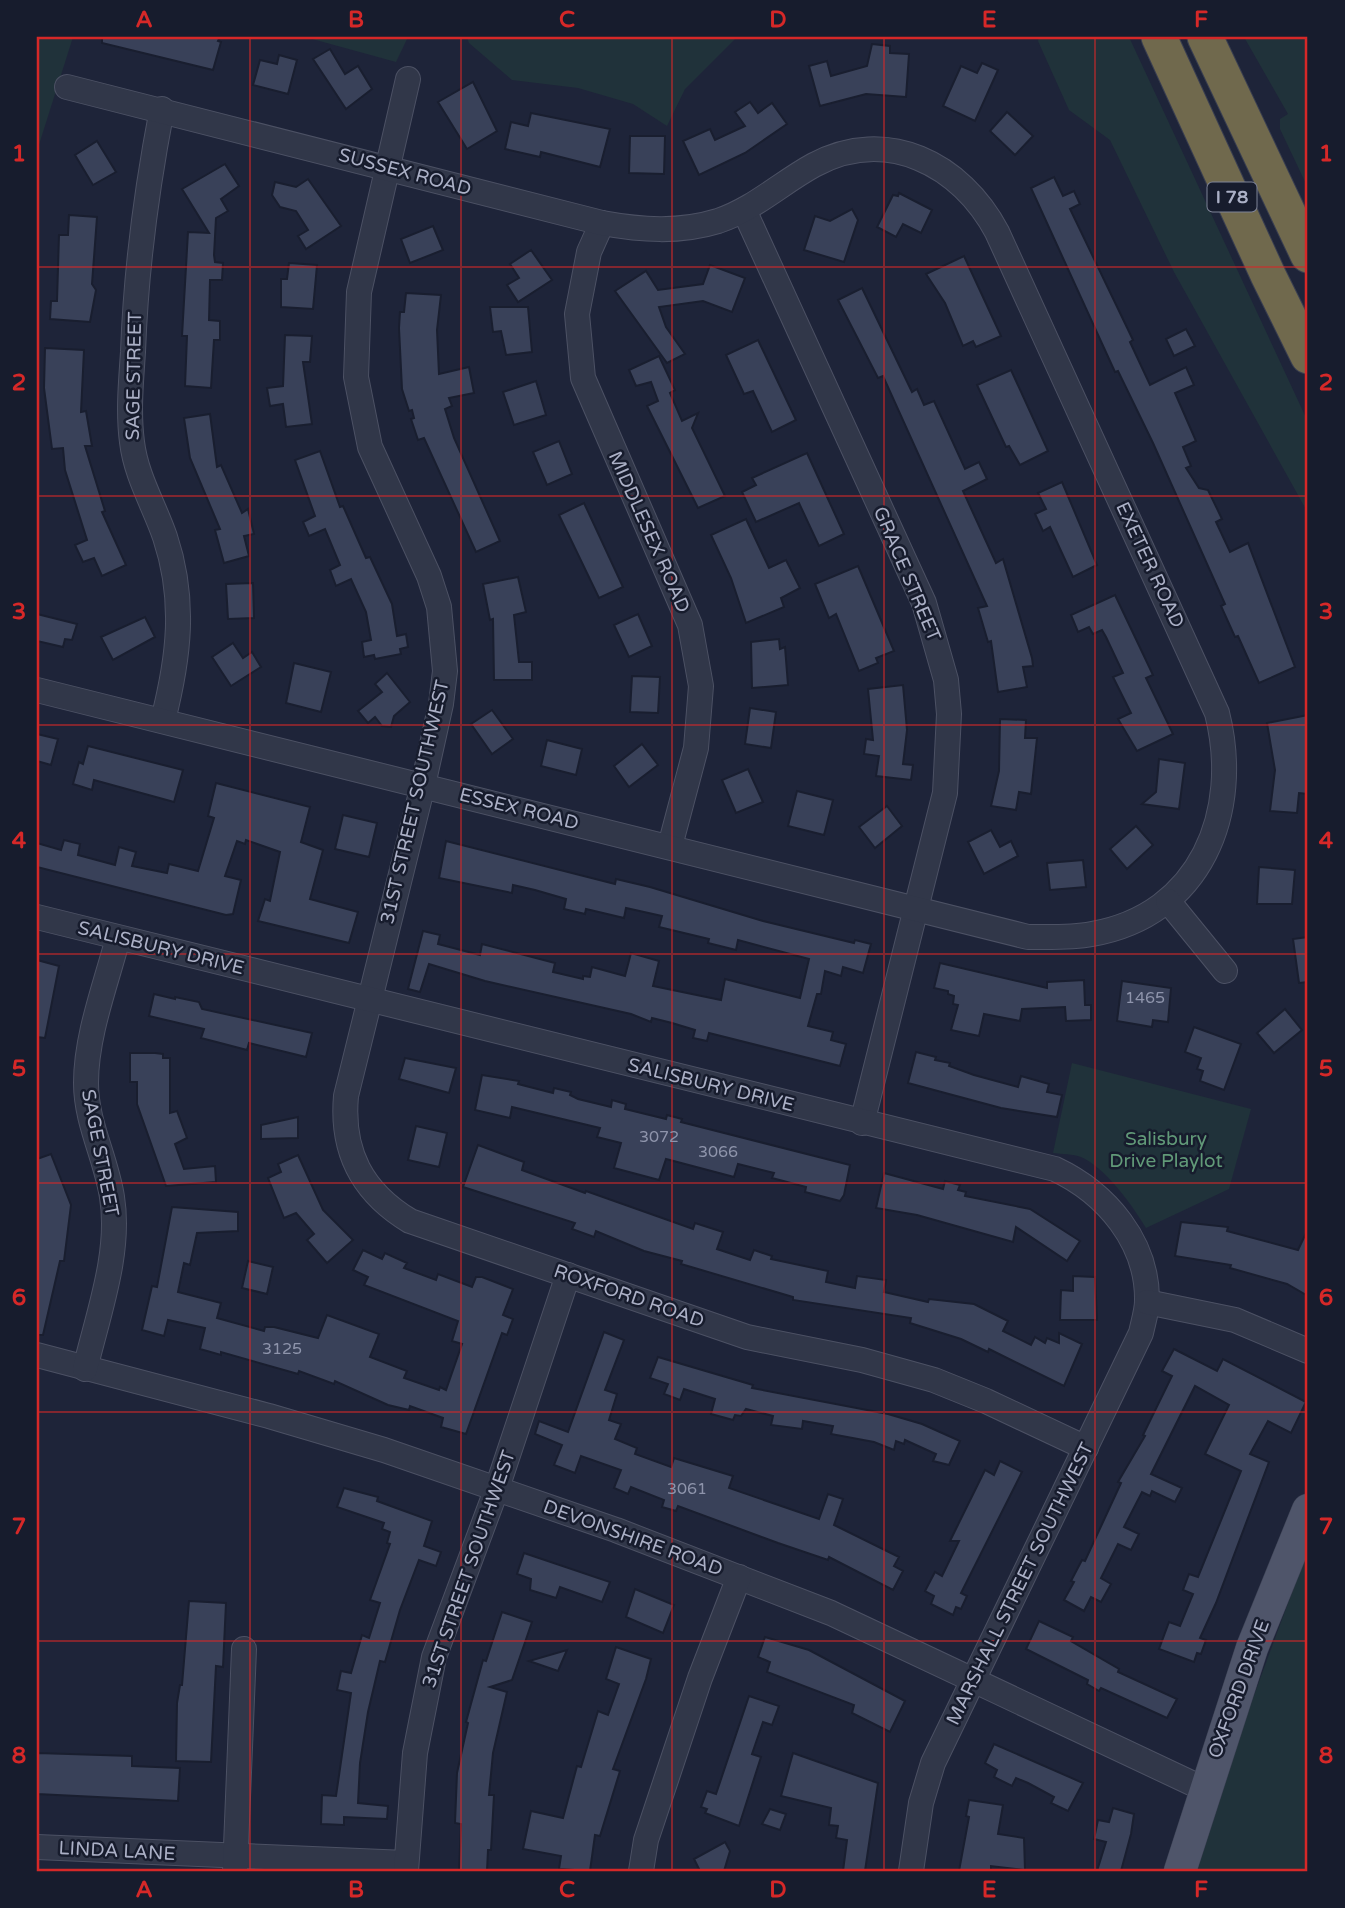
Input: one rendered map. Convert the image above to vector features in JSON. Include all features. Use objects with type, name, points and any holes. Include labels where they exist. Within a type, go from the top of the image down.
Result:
[{"type":"highway","name":"I 78","points":[[1159,37],[1308,356]]},
{"type":"highway","name":"I 78","points":[[1205,37],[1308,255]]},
{"type":"main road","name":"OXFORD DRIVE","points":[[1180,1871],[1204,1789],[1252,1648],[1308,1510]]},
{"type":"street","name":"31ST STREET SOUTHWEST","points":[[368,999],[423,785],[441,704],[444,671],[439,607],[429,576],[370,447],[356,377],[359,292],[366,249],[408,79]]},
{"type":"street","name":"SUSSEX ROAD","points":[[67,86],[602,223],[638,229],[667,229],[696,226],[744,210]]},
{"type":"street","name":"SAGE STREET","points":[[162,109],[144,206],[136,270],[130,416],[138,471],[175,570],[180,605],[178,652],[163,720]]},
{"type":"street","name":"EXETER ROAD","points":[[744,210],[815,165],[858,151],[885,150],[918,158],[949,173],[984,208],[1217,713],[1225,743],[1227,774],[1218,822],[1195,870],[1168,901],[1121,926],[1068,938],[1028,937],[879,900]]},
{"type":"street","name":"GRACE STREET","points":[[744,210],[923,603],[938,646],[949,714],[949,759],[945,793],[862,1123]]},
{"type":"street","name":"MIDDLESEX ROAD","points":[[602,223],[589,252],[579,304],[578,346],[583,378],[690,625],[701,686],[696,748],[670,846]]},
{"type":"street","name":"ESSEX ROAD","points":[[37,690],[879,900]]},
{"type":"street","points":[[1168,901],[1225,971]]},
{"type":"street","name":"SALISBURY DRIVE","points":[[37,917],[1055,1169],[1092,1191],[1126,1229],[1144,1276],[1147,1302]]},
{"type":"street","name":"SAGE STREET","points":[[85,1369],[113,1251],[114,1225],[113,1198],[93,1132],[86,1083],[89,1055],[118,937]]},
{"type":"street","name":"ROXFORD ROAD","points":[[368,999],[346,1096],[344,1119],[351,1158],[362,1179],[390,1209],[410,1221],[747,1337],[862,1360],[934,1380],[1086,1448]]},
{"type":"street","name":"31ST STREET SOUTHWEST","points":[[406,1867],[415,1753],[434,1657],[497,1488],[568,1275]]},
{"type":"street","points":[[1147,1302],[1235,1320],[1308,1351]]},
{"type":"street","name":"MARSHALL STREET SOUTHWEST","points":[[911,1871],[921,1803],[933,1763],[1138,1339],[1147,1302]]},
{"type":"street","name":"DEVONSHIRE ROAD","points":[[37,1356],[269,1416],[497,1488],[739,1577],[831,1612],[1204,1789]]},
{"type":"street","points":[[641,1871],[646,1840],[700,1678],[739,1577]]},
{"type":"street","points":[[236,1864],[244,1650]]},
{"type":"street","name":"LINDA LANE","points":[[37,1847],[236,1864],[406,1867]]},
{"type":"green space","points":[[37,37],[73,37],[37,151]]},
{"type":"green space","points":[[305,37],[408,37],[396,62]]},
{"type":"green space","points":[[467,37],[737,37],[685,89],[667,126],[633,104],[578,88],[512,80],[469,43]]},
{"type":"green space","points":[[1039,37],[1129,37],[1308,422],[1308,513],[1174,272],[1110,140],[1069,110],[1038,41]]},
{"type":"green space","points":[[1244,37],[1308,37],[1308,188],[1280,129],[1280,119],[1288,114]]},
{"type":"green space","name":"Salisbury Drive Playlot","points":[[1072,1063],[1251,1109],[1229,1189],[1146,1228],[1126,1199],[1099,1169],[1081,1157],[1053,1153]]},
{"type":"green space","points":[[1308,1549],[1308,1871],[1197,1871],[1246,1717]]},
{"type":"building","points":[[102,37],[220,37],[218,41],[221,42],[213,70],[102,43]]},
{"type":"building","points":[[872,44],[890,46],[890,53],[909,54],[906,97],[866,94],[820,106],[809,66],[827,61],[831,76],[867,66]]},
{"type":"building","points":[[330,49],[345,74],[358,66],[372,89],[346,109],[313,59]]},
{"type":"building","points":[[279,55],[297,60],[288,94],[253,85],[260,60],[277,64]]},
{"type":"building","points":[[982,63],[998,70],[975,121],[943,106],[961,66],[977,73]]},
{"type":"building","points":[[473,82],[497,131],[467,149],[438,102]]},
{"type":"building","points":[[750,102],[758,113],[772,103],[787,124],[745,153],[699,175],[683,141],[710,129],[715,140],[745,126],[735,112]]},
{"type":"building","points":[[1007,112],[1033,136],[1015,155],[990,131]]},
{"type":"building","points":[[531,113],[610,129],[600,167],[541,152],[540,157],[505,149],[511,122],[528,126]]},
{"type":"building","points":[[630,136],[665,136],[664,174],[629,173]]},
{"type":"building","points":[[97,141],[116,172],[93,185],[75,155]]},
{"type":"building","points":[[225,164],[239,186],[221,199],[228,211],[216,218],[214,255],[215,262],[223,263],[222,280],[210,280],[209,320],[220,321],[220,340],[214,340],[211,388],[185,386],[187,336],[182,336],[188,232],[209,233],[182,189]]},
{"type":"building","points":[[1054,177],[1063,196],[1074,191],[1080,204],[1070,209],[1133,340],[1130,342],[1150,385],[1186,367],[1194,385],[1175,393],[1196,441],[1183,447],[1191,466],[1186,468],[1199,488],[1208,490],[1222,519],[1216,522],[1230,552],[1248,543],[1295,667],[1259,683],[1238,636],[1235,637],[1221,606],[1225,604],[1153,443],[1118,371],[1115,372],[1031,188]]},
{"type":"building","points":[[308,179],[341,226],[306,249],[298,236],[308,230],[296,211],[280,207],[272,195],[275,182],[296,187]]},
{"type":"building","points":[[899,193],[932,210],[921,233],[903,224],[896,237],[877,227],[893,195],[898,196]]},
{"type":"building","points":[[852,209],[858,220],[844,262],[804,250],[815,216],[830,221]]},
{"type":"building","points":[[69,215],[97,217],[92,284],[96,290],[90,322],[50,319],[51,301],[57,301],[59,235],[68,235]]},
{"type":"building","points":[[433,226],[443,250],[410,263],[401,239]]},
{"type":"building","points":[[531,250],[552,280],[518,302],[507,285],[519,278],[510,264]]},
{"type":"building","points":[[964,256],[1001,336],[976,347],[973,341],[963,346],[945,303],[926,274]]},
{"type":"building","points":[[289,263],[317,265],[313,309],[281,307],[281,279],[287,279]]},
{"type":"building","points":[[710,265],[745,278],[732,312],[703,301],[659,307],[666,327],[685,354],[667,363],[615,291],[646,271],[658,290],[703,284]]},
{"type":"building","points":[[862,288],[912,392],[917,389],[924,405],[934,401],[965,469],[979,462],[987,479],[963,491],[996,563],[1003,559],[1032,658],[1033,666],[1023,667],[1027,687],[998,692],[991,641],[988,642],[978,608],[987,606],[883,376],[878,378],[838,300]]},
{"type":"building","points":[[406,293],[441,295],[437,330],[439,374],[469,367],[474,393],[449,398],[452,406],[445,409],[454,438],[500,541],[476,552],[424,438],[418,440],[411,419],[414,418],[412,410],[409,411],[402,389],[399,328],[400,312],[404,312]]},
{"type":"building","points":[[490,307],[528,307],[532,352],[506,355],[501,331],[493,332]]},
{"type":"building","points":[[1186,329],[1195,346],[1174,356],[1166,339]]},
{"type":"building","points":[[285,335],[312,336],[310,362],[303,362],[312,424],[286,427],[283,404],[270,406],[267,388],[283,386]]},
{"type":"building","points":[[758,340],[796,420],[772,432],[753,391],[744,394],[726,355]]},
{"type":"building","points":[[45,348],[84,350],[81,412],[86,411],[92,446],[85,446],[105,511],[102,512],[126,565],[102,576],[94,558],[83,562],[75,545],[87,540],[65,470],[63,448],[52,449],[44,388]]},
{"type":"building","points":[[659,356],[675,390],[670,393],[682,421],[698,413],[692,428],[725,496],[698,508],[647,406],[658,401],[651,382],[636,386],[629,370]]},
{"type":"building","points":[[1011,370],[1048,451],[1020,465],[1009,446],[1006,447],[977,385]]},
{"type":"building","points":[[536,381],[546,415],[514,425],[503,392]]},
{"type":"building","points":[[210,414],[217,467],[221,465],[242,513],[248,509],[254,534],[244,536],[249,556],[224,563],[215,530],[220,529],[190,458],[184,418]]},
{"type":"building","points":[[559,441],[572,474],[547,485],[533,452]]},
{"type":"building","points":[[320,451],[340,507],[343,506],[366,558],[370,557],[392,604],[397,636],[406,634],[408,647],[400,649],[401,654],[375,659],[374,655],[364,657],[362,642],[371,640],[366,612],[351,579],[336,586],[330,570],[340,565],[325,529],[309,536],[303,522],[315,516],[295,460]]},
{"type":"building","points":[[807,453],[844,534],[819,546],[799,503],[756,522],[742,492],[756,485],[752,478]]},
{"type":"building","points":[[1062,482],[1097,565],[1073,577],[1050,527],[1043,531],[1035,514],[1046,509],[1038,493]]},
{"type":"building","points":[[584,503],[623,587],[599,598],[559,515]]},
{"type":"building","points":[[746,519],[769,568],[786,560],[800,588],[781,598],[784,607],[746,623],[731,578],[711,535]]},
{"type":"building","points":[[858,566],[894,651],[876,658],[878,663],[859,671],[836,614],[829,618],[815,584]]},
{"type":"building","points":[[518,577],[526,612],[514,615],[519,662],[532,662],[532,680],[494,680],[493,619],[490,620],[483,584]]},
{"type":"building","points":[[253,583],[254,618],[228,619],[226,584]]},
{"type":"building","points":[[1115,595],[1153,675],[1146,678],[1173,734],[1137,751],[1118,719],[1131,713],[1113,677],[1123,673],[1106,637],[1102,630],[1093,634],[1089,627],[1078,632],[1071,615]]},
{"type":"building","points":[[37,614],[77,624],[72,640],[65,639],[63,647],[37,641]]},
{"type":"building","points":[[638,614],[652,646],[629,657],[614,625]]},
{"type":"building","points":[[145,617],[155,637],[113,660],[101,637]]},
{"type":"building","points":[[779,639],[780,649],[785,647],[788,685],[752,688],[751,642]]},
{"type":"building","points":[[233,643],[243,658],[252,652],[261,667],[231,686],[212,657]]},
{"type":"building","points":[[294,663],[331,672],[321,712],[286,703]]},
{"type":"building","points":[[387,673],[410,702],[394,716],[391,727],[382,726],[375,717],[368,723],[358,711],[382,692],[375,684]]},
{"type":"building","points":[[632,676],[660,677],[658,713],[630,712]]},
{"type":"building","points":[[903,685],[907,730],[903,764],[913,765],[911,780],[876,776],[879,756],[864,754],[866,739],[873,740],[868,689]]},
{"type":"building","points":[[750,708],[776,712],[771,748],[745,744]]},
{"type":"building","points":[[492,710],[513,739],[492,754],[471,724]]},
{"type":"building","points":[[1308,715],[1308,794],[1299,793],[1297,813],[1270,811],[1275,770],[1267,723]]},
{"type":"building","points":[[1000,719],[1026,720],[1025,738],[1037,738],[1031,794],[1019,792],[1016,810],[991,806],[999,771]]},
{"type":"building","points":[[37,734],[58,739],[51,765],[37,761]]},
{"type":"building","points":[[547,740],[582,749],[576,775],[541,766]]},
{"type":"building","points":[[642,744],[658,765],[629,787],[614,766]]},
{"type":"building","points":[[88,746],[183,770],[174,802],[94,780],[92,790],[73,784],[79,762],[83,764]]},
{"type":"building","points":[[1159,759],[1185,763],[1179,809],[1142,804],[1156,792]]},
{"type":"building","points":[[748,769],[763,802],[736,813],[722,780]]},
{"type":"building","points":[[216,783],[310,807],[301,842],[323,850],[310,899],[358,912],[349,943],[258,921],[265,899],[270,901],[280,852],[246,840],[245,844],[237,841],[225,876],[241,880],[233,914],[226,915],[37,867],[37,843],[61,850],[64,840],[80,844],[78,855],[115,865],[119,847],[136,852],[132,866],[167,873],[169,864],[198,871],[214,818],[208,816]]},
{"type":"building","points":[[797,791],[833,800],[824,835],[788,826]]},
{"type":"building","points":[[887,806],[902,826],[875,848],[859,827]]},
{"type":"building","points":[[343,815],[377,823],[369,857],[335,849]]},
{"type":"building","points":[[1136,826],[1153,845],[1127,869],[1110,849]]},
{"type":"building","points":[[991,830],[1000,847],[1011,841],[1018,856],[984,874],[968,842]]},
{"type":"building","points":[[446,841],[615,884],[616,879],[650,887],[763,921],[854,943],[855,940],[871,944],[863,973],[843,967],[841,976],[825,971],[821,994],[817,994],[808,1026],[833,1032],[831,1040],[846,1044],[840,1066],[709,1033],[707,1041],[693,1038],[695,1030],[672,1023],[652,1018],[651,1022],[631,1014],[485,981],[429,964],[420,992],[408,989],[423,931],[440,935],[438,944],[480,955],[482,944],[555,963],[553,972],[583,979],[583,976],[590,977],[592,967],[625,976],[631,953],[659,961],[653,986],[721,1000],[725,979],[800,998],[809,959],[738,940],[736,950],[708,943],[709,939],[659,927],[662,916],[626,908],[624,918],[586,909],[585,914],[564,909],[566,899],[535,890],[513,885],[512,893],[439,878]]},
{"type":"building","points":[[1083,860],[1086,887],[1050,890],[1047,863]]},
{"type":"building","points":[[1259,867],[1295,870],[1292,904],[1257,904]]},
{"type":"building","points":[[1308,937],[1308,982],[1299,983],[1293,939]]},
{"type":"building","points":[[37,960],[59,966],[45,1038],[37,1037]]},
{"type":"building","points":[[940,963],[1047,988],[1047,982],[1084,980],[1085,1005],[1091,1005],[1091,1020],[1066,1021],[1065,1007],[1022,1009],[1020,1021],[984,1014],[979,1036],[951,1030],[958,1005],[953,1004],[954,996],[948,994],[948,991],[934,988]]},
{"type":"building","points":[[1122,981],[1171,988],[1168,1022],[1153,1020],[1152,1027],[1117,1021]]},
{"type":"building","points":[[154,994],[199,1002],[202,1009],[312,1033],[306,1057],[249,1043],[247,1050],[201,1038],[204,1029],[149,1016]]},
{"type":"building","points":[[1285,1009],[1302,1030],[1274,1053],[1257,1033]]},
{"type":"building","points":[[1194,1027],[1241,1044],[1224,1090],[1200,1081],[1203,1071],[1197,1069],[1201,1058],[1185,1052]]},
{"type":"building","points":[[916,1052],[936,1057],[935,1060],[950,1063],[949,1066],[974,1075],[1018,1087],[1021,1076],[1049,1084],[1047,1092],[1062,1095],[1057,1117],[1001,1108],[908,1083]]},
{"type":"building","points":[[130,1053],[163,1054],[163,1058],[170,1058],[170,1113],[177,1111],[187,1138],[175,1144],[184,1169],[215,1166],[216,1182],[166,1186],[137,1104],[137,1082],[130,1082]]},
{"type":"building","points":[[405,1058],[456,1068],[449,1093],[399,1079]]},
{"type":"building","points":[[482,1075],[519,1081],[518,1084],[553,1093],[554,1088],[571,1092],[570,1095],[578,1099],[611,1107],[612,1100],[626,1104],[625,1109],[666,1119],[667,1115],[682,1119],[681,1122],[850,1165],[844,1195],[840,1201],[805,1192],[806,1187],[772,1178],[774,1173],[738,1164],[734,1177],[666,1159],[659,1180],[614,1168],[621,1143],[597,1137],[600,1128],[512,1107],[510,1118],[475,1110]]},
{"type":"building","points":[[298,1117],[298,1138],[261,1139],[261,1125]]},
{"type":"building","points":[[416,1126],[447,1133],[439,1167],[408,1160]]},
{"type":"building","points":[[478,1145],[524,1162],[522,1170],[585,1193],[586,1191],[693,1229],[695,1223],[723,1232],[717,1249],[750,1260],[754,1250],[772,1256],[771,1259],[828,1271],[826,1282],[855,1288],[857,1276],[886,1280],[884,1292],[928,1302],[929,1299],[974,1304],[1008,1321],[1003,1331],[1031,1345],[1035,1337],[1045,1343],[1047,1338],[1059,1343],[1059,1333],[1082,1344],[1064,1386],[989,1349],[988,1352],[961,1339],[910,1323],[911,1318],[793,1300],[793,1297],[681,1264],[682,1261],[644,1251],[596,1231],[594,1237],[572,1229],[575,1223],[463,1187]]},
{"type":"building","points":[[51,1154],[71,1205],[64,1261],[60,1261],[43,1335],[37,1335],[37,1159]]},
{"type":"building","points":[[298,1155],[323,1210],[353,1240],[327,1263],[307,1240],[314,1234],[296,1213],[284,1218],[268,1178],[281,1172],[278,1164]]},
{"type":"building","points":[[884,1173],[943,1189],[945,1181],[960,1185],[958,1190],[966,1192],[965,1196],[1030,1209],[1080,1241],[1067,1261],[1016,1227],[1013,1242],[917,1215],[876,1208]]},
{"type":"building","points":[[172,1207],[238,1212],[238,1231],[197,1233],[190,1265],[184,1263],[178,1292],[221,1303],[217,1318],[264,1331],[265,1327],[274,1327],[318,1338],[327,1315],[379,1334],[370,1357],[407,1371],[404,1378],[439,1390],[440,1387],[446,1390],[462,1344],[452,1341],[458,1321],[364,1285],[368,1277],[353,1270],[363,1250],[382,1259],[385,1253],[407,1263],[404,1268],[436,1280],[438,1274],[472,1287],[476,1277],[482,1277],[513,1289],[503,1315],[513,1319],[507,1335],[502,1333],[466,1434],[441,1427],[443,1418],[410,1406],[409,1410],[388,1405],[335,1381],[334,1384],[299,1371],[298,1374],[221,1352],[221,1355],[200,1349],[205,1328],[168,1320],[164,1336],[142,1330],[152,1286],[157,1287]]},
{"type":"building","points":[[1181,1222],[1228,1227],[1227,1231],[1298,1250],[1308,1229],[1308,1296],[1287,1284],[1230,1268],[1231,1265],[1175,1256]]},
{"type":"building","points":[[248,1261],[273,1267],[267,1294],[242,1288]]},
{"type":"building","points":[[1073,1276],[1095,1277],[1097,1320],[1060,1320],[1061,1290],[1073,1291]]},
{"type":"building","points":[[604,1332],[624,1340],[605,1390],[617,1394],[609,1420],[621,1424],[615,1439],[637,1448],[635,1454],[671,1467],[674,1458],[733,1476],[729,1488],[819,1519],[828,1494],[843,1499],[834,1525],[899,1557],[894,1566],[903,1571],[893,1590],[829,1557],[828,1560],[678,1506],[676,1511],[662,1507],[664,1500],[631,1487],[628,1494],[614,1488],[621,1470],[581,1456],[575,1473],[554,1465],[562,1445],[535,1434],[539,1421],[568,1432]]},
{"type":"building","points":[[1174,1349],[1217,1371],[1223,1359],[1306,1402],[1291,1433],[1268,1421],[1250,1454],[1269,1462],[1216,1603],[1200,1638],[1206,1640],[1201,1654],[1197,1653],[1194,1662],[1159,1649],[1169,1622],[1180,1626],[1193,1594],[1183,1590],[1189,1574],[1198,1577],[1241,1471],[1205,1454],[1229,1405],[1195,1386],[1151,1474],[1182,1488],[1175,1502],[1152,1491],[1150,1496],[1142,1492],[1124,1527],[1139,1534],[1131,1550],[1118,1544],[1101,1578],[1111,1584],[1101,1602],[1091,1597],[1084,1611],[1064,1600],[1121,1483],[1118,1482],[1145,1436],[1143,1435],[1172,1376],[1162,1371]]},
{"type":"building","points":[[658,1357],[753,1385],[752,1388],[888,1414],[922,1424],[960,1441],[949,1465],[933,1461],[936,1454],[905,1440],[904,1444],[896,1441],[894,1450],[874,1442],[831,1434],[833,1426],[803,1421],[802,1429],[771,1425],[773,1416],[746,1409],[741,1416],[735,1415],[733,1420],[711,1414],[715,1399],[684,1389],[680,1400],[664,1394],[668,1384],[650,1378]]},
{"type":"building","points":[[1000,1461],[1022,1472],[961,1593],[967,1596],[961,1609],[956,1607],[953,1615],[931,1604],[934,1596],[925,1591],[935,1572],[942,1576],[959,1541],[950,1541],[985,1470],[994,1475]]},
{"type":"building","points":[[344,1488],[378,1497],[377,1501],[432,1521],[424,1546],[441,1552],[436,1566],[419,1560],[400,1610],[385,1662],[380,1661],[368,1712],[360,1763],[358,1803],[388,1806],[387,1819],[344,1817],[344,1825],[321,1824],[322,1795],[336,1796],[351,1693],[337,1690],[341,1671],[351,1673],[362,1635],[369,1638],[380,1603],[370,1600],[390,1544],[387,1543],[390,1532],[382,1529],[384,1523],[337,1507]]},
{"type":"building","points":[[524,1553],[610,1582],[602,1602],[560,1587],[556,1598],[530,1590],[531,1579],[517,1574]]},
{"type":"building","points":[[635,1589],[674,1605],[663,1633],[626,1617]]},
{"type":"building","points":[[189,1601],[226,1603],[223,1667],[216,1666],[211,1762],[176,1761],[177,1703],[182,1685]]},
{"type":"building","points":[[502,1612],[532,1622],[512,1680],[490,1687],[507,1692],[493,1753],[489,1795],[494,1795],[487,1871],[459,1871],[461,1824],[455,1823],[457,1773],[468,1723],[466,1722],[483,1660],[486,1661]]},
{"type":"building","points":[[1039,1621],[1073,1637],[1071,1641],[1119,1669],[1118,1672],[1177,1699],[1167,1718],[1101,1688],[1099,1691],[1087,1684],[1088,1680],[1026,1649]]},
{"type":"building","points":[[765,1637],[809,1650],[905,1701],[890,1732],[852,1713],[854,1705],[767,1672],[770,1662],[758,1657]]},
{"type":"building","points":[[616,1647],[651,1659],[646,1679],[613,1769],[620,1771],[600,1836],[595,1835],[590,1871],[559,1869],[561,1856],[523,1849],[531,1811],[563,1818],[577,1766],[581,1767],[598,1711],[608,1715],[619,1684],[606,1679]]},
{"type":"building","points":[[567,1650],[558,1671],[529,1661]]},
{"type":"building","points":[[749,1696],[779,1706],[772,1725],[763,1722],[752,1754],[761,1757],[739,1826],[705,1813],[707,1809],[701,1807],[707,1791],[716,1794]]},
{"type":"building","points":[[994,1744],[1083,1783],[1068,1811],[1051,1803],[1054,1797],[1028,1783],[1016,1778],[1012,1786],[994,1777],[997,1770],[985,1763]]},
{"type":"building","points":[[37,1753],[132,1756],[132,1766],[180,1768],[178,1801],[37,1794]]},
{"type":"building","points":[[793,1753],[878,1783],[865,1871],[843,1871],[847,1840],[836,1838],[838,1826],[829,1825],[831,1808],[781,1796]]},
{"type":"building","points":[[969,1800],[1003,1805],[998,1834],[1024,1838],[1025,1870],[991,1866],[991,1871],[959,1871],[969,1817],[966,1816]]},
{"type":"building","points":[[1113,1808],[1134,1814],[1131,1834],[1121,1871],[1097,1871],[1106,1842],[1094,1839],[1098,1820],[1109,1822]]},
{"type":"building","points":[[770,1809],[786,1814],[780,1830],[762,1824]]},
{"type":"building","points":[[725,1842],[730,1851],[724,1871],[700,1871],[694,1859]]}]
